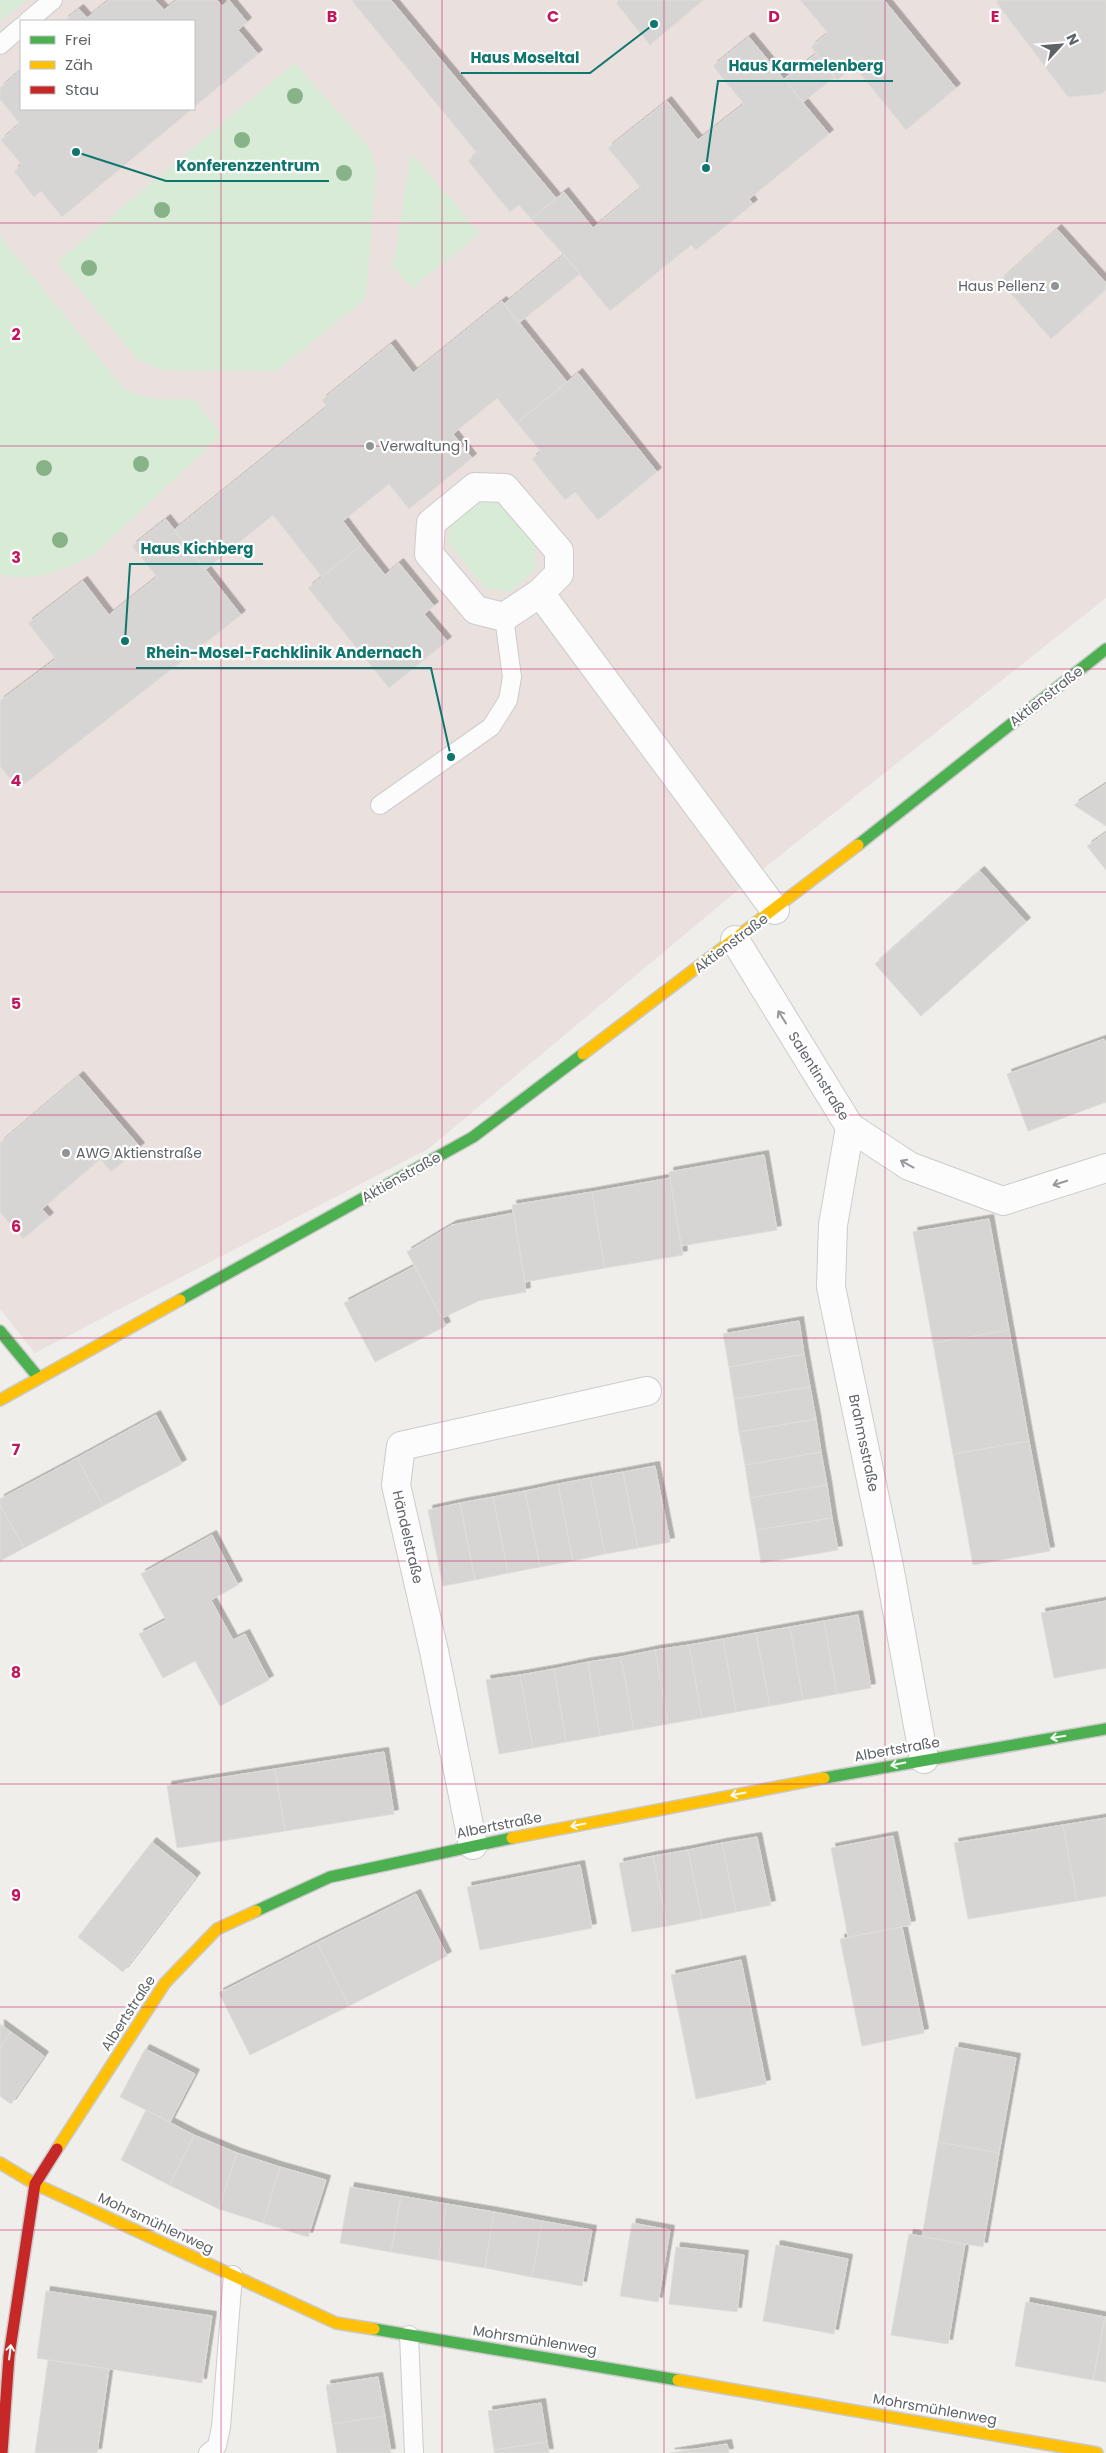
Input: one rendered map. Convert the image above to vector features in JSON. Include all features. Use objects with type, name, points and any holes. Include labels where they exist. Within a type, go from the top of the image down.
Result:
[{"type":"street","points":[[475,487],[505,488],[559,551],[559,574],[540,593],[504,617],[476,610],[429,554],[430,523],[475,487]]},
{"type":"street","name":"Aktienstraße","points":[[540,593],[775,910]]},
{"type":"street","name":"Aktienstraße","points":[[0,1400],[38,1377],[473,1137],[775,910],[1106,649]]},
{"type":"street","name":"Salentinstraße","points":[[735,940],[850,1127],[908,1166],[1003,1201],[1106,1168]]},
{"type":"street","name":"Brahmsstraße","points":[[850,1127],[833,1225],[831,1287],[889,1566],[924,1759]]},
{"type":"street","points":[[0,1331],[38,1377]]},
{"type":"street","name":"Händelstraße","points":[[473,1845],[434,1651],[396,1485],[401,1446],[647,1391]]},
{"type":"street","name":"Albertstraße","points":[[35,2184],[165,1983],[217,1929],[330,1877],[473,1845],[924,1759],[1106,1729]]},
{"type":"street","name":"Mohrsmühlenweg","points":[[0,2163],[35,2184],[336,2323],[1097,2453]]},
{"type":"street","points":[[2,2453],[9,2356],[35,2184]]},
{"type":"lane","points":[[29,20],[54,0]]},
{"type":"lane","points":[[0,45],[20,28]]},
{"type":"lane","points":[[380,805],[491,727],[508,700],[512,677],[504,617]]},
{"type":"lane","points":[[208,2453],[217,2446],[221,2427],[233,2275]]},
{"type":"lane","points":[[409,2335],[414,2453]]},
{"type":"shaded area","points":[[0,0],[1106,0],[1106,598],[768,865],[428,1149],[35,1353],[0,1309]]},
{"type":"green space","points":[[0,0],[27,0],[0,21]]},
{"type":"green space","points":[[295,63],[369,147],[376,169],[366,298],[277,371],[163,370],[138,360],[57,262]]},
{"type":"green space","points":[[411,153],[480,233],[412,288],[393,267]]},
{"type":"green space","points":[[0,236],[124,389],[151,399],[194,399],[221,435],[94,555],[48,574],[23,578],[0,573]]},
{"type":"green space","points":[[475,501],[498,502],[535,547],[535,570],[510,592],[485,588],[449,544],[450,523]]},
{"type":"building","points":[[109,0],[155,0],[164,10],[177,0],[217,0],[222,6],[229,0],[247,22],[238,30],[258,54],[195,106],[195,20],[65,20],[79,9],[87,18]]},
{"type":"building","points":[[391,0],[556,198],[531,219],[519,205],[510,212],[468,161],[477,153],[352,1]]},
{"type":"building","points":[[619,0],[703,0],[650,45],[616,3]]},
{"type":"building","points":[[800,0],[884,0],[956,88],[906,130],[854,66],[837,80],[811,47],[828,33]]},
{"type":"building","points":[[999,0],[1106,0],[1106,90],[1102,94],[1068,97],[996,2]]},
{"type":"building","points":[[749,37],[829,134],[749,199],[753,204],[696,250],[691,245],[610,311],[564,255],[531,219],[564,192],[593,228],[641,188],[608,148],[667,101],[698,140],[744,104],[713,66]]},
{"type":"building","points":[[816,54],[835,77],[803,102],[784,79]]},
{"type":"building","points":[[20,71],[20,110],[191,110],[62,217],[41,191],[34,197],[14,171],[22,165],[1,140],[20,124],[0,99],[0,88]]},
{"type":"building","name":"Haus Pellenz","points":[[1057,229],[1106,283],[1106,289],[1051,339],[1000,281]]},
{"type":"building","points":[[564,255],[580,274],[519,323],[504,304]]},
{"type":"building","name":"Verwaltung 1","points":[[502,301],[567,382],[517,423],[497,398],[453,434],[472,458],[409,509],[389,484],[343,521],[361,545],[322,577],[273,515],[205,570],[174,530],[327,407],[322,400],[391,344],[413,373]]},
{"type":"building","points":[[578,373],[657,472],[598,520],[575,492],[565,500],[532,459],[541,452],[517,423]]},
{"type":"building","points":[[166,519],[241,615],[18,789],[0,766],[0,701],[56,659],[28,623],[83,581],[109,615],[157,577],[132,546]]},
{"type":"building","points":[[361,545],[385,575],[399,563],[434,606],[424,614],[447,641],[389,688],[308,588]]},
{"type":"building","points":[[1106,784],[1106,826],[1074,805]]},
{"type":"building","points":[[1106,833],[1106,870],[1087,846]]},
{"type":"building","points":[[980,871],[1026,922],[921,1016],[875,964]]},
{"type":"building","points":[[1104,1039],[1106,1044],[1106,1102],[1028,1131],[1007,1074]]},
{"type":"building","name":"AWG Aktienstraße","points":[[79,1076],[140,1147],[111,1172],[100,1159],[42,1209],[49,1217],[23,1239],[0,1212],[0,1143]]},
{"type":"building","points":[[764,1155],[777,1230],[681,1246],[669,1172]]},
{"type":"building","points":[[670,1178],[683,1255],[605,1268],[592,1192]]},
{"type":"building","points":[[592,1192],[605,1268],[525,1282],[512,1205]]},
{"type":"building","points":[[514,1213],[526,1292],[481,1300],[442,1318],[407,1252],[452,1225]]},
{"type":"building","points":[[989,1219],[1009,1330],[933,1343],[913,1232]]},
{"type":"building","points":[[415,1266],[446,1326],[375,1362],[344,1303]]},
{"type":"building","points":[[799,1321],[804,1354],[729,1367],[723,1334]]},
{"type":"building","points":[[1009,1330],[1029,1441],[953,1454],[933,1343]]},
{"type":"building","points":[[804,1354],[810,1387],[734,1399],[729,1367]]},
{"type":"building","points":[[810,1387],[816,1419],[739,1432],[734,1399]]},
{"type":"building","points":[[156,1415],[182,1464],[103,1506],[77,1458]]},
{"type":"building","points":[[816,1419],[821,1452],[745,1465],[739,1432]]},
{"type":"building","points":[[1029,1441],[1050,1551],[973,1565],[953,1454]]},
{"type":"building","points":[[821,1452],[827,1485],[750,1498],[745,1465]]},
{"type":"building","points":[[77,1458],[103,1506],[24,1548],[0,1505],[0,1499]]},
{"type":"building","points":[[655,1466],[670,1542],[638,1548],[623,1472]]},
{"type":"building","points":[[623,1472],[638,1548],[605,1554],[590,1478]]},
{"type":"building","points":[[590,1478],[605,1554],[573,1561],[558,1484]]},
{"type":"building","points":[[558,1484],[573,1561],[540,1567],[525,1491]]},
{"type":"building","points":[[827,1485],[832,1518],[756,1530],[750,1498]]},
{"type":"building","points":[[525,1491],[540,1567],[508,1573],[493,1497]]},
{"type":"building","points":[[493,1497],[508,1573],[475,1580],[460,1503]]},
{"type":"building","points":[[460,1503],[475,1580],[443,1586],[428,1510]]},
{"type":"building","points":[[0,1505],[24,1548],[0,1561]]},
{"type":"building","points":[[832,1518],[838,1550],[761,1563],[756,1530]]},
{"type":"building","points":[[212,1535],[238,1585],[211,1600],[233,1640],[245,1634],[269,1680],[220,1706],[195,1661],[163,1678],[139,1634],[166,1620],[141,1574]]},
{"type":"building","points":[[1106,1601],[1106,1668],[1054,1678],[1041,1613]]},
{"type":"building","points":[[858,1615],[871,1688],[837,1694],[824,1621]]},
{"type":"building","points":[[824,1621],[837,1694],[803,1700],[790,1627]]},
{"type":"building","points":[[790,1627],[803,1700],[770,1706],[756,1633]]},
{"type":"building","points":[[756,1633],[770,1706],[736,1712],[723,1639]]},
{"type":"building","points":[[723,1639],[736,1712],[702,1718],[689,1645]]},
{"type":"building","points":[[689,1645],[702,1718],[668,1724],[655,1650]]},
{"type":"building","points":[[655,1650],[668,1724],[634,1730],[621,1657]]},
{"type":"building","points":[[621,1657],[634,1730],[600,1736],[588,1662]]},
{"type":"building","points":[[588,1662],[600,1736],[566,1742],[554,1669]]},
{"type":"building","points":[[554,1669],[566,1742],[533,1748],[520,1675]]},
{"type":"building","points":[[520,1675],[533,1748],[499,1754],[486,1680]]},
{"type":"building","points":[[384,1752],[394,1814],[285,1831],[275,1769]]},
{"type":"building","points":[[275,1769],[285,1831],[177,1848],[167,1786]]},
{"type":"building","points":[[1106,1818],[1106,1896],[1077,1901],[1063,1825]]},
{"type":"building","points":[[1063,1825],[1077,1901],[968,1919],[954,1843]]},
{"type":"building","points":[[893,1836],[911,1925],[848,1937],[831,1848]]},
{"type":"building","points":[[757,1837],[771,1905],[736,1912],[722,1843]]},
{"type":"building","points":[[152,1842],[196,1877],[123,1972],[78,1937]]},
{"type":"building","points":[[722,1843],[736,1912],[702,1919],[688,1850]]},
{"type":"building","points":[[688,1850],[702,1919],[667,1926],[653,1856]]},
{"type":"building","points":[[653,1856],[667,1926],[632,1932],[619,1863]]},
{"type":"building","points":[[580,1865],[592,1928],[480,1950],[467,1887]]},
{"type":"building","points":[[416,1894],[447,1956],[349,2006],[317,1943]]},
{"type":"building","points":[[902,1927],[924,2033],[862,2046],[840,1939]]},
{"type":"building","points":[[317,1943],[349,2006],[250,2055],[219,1993]]},
{"type":"building","points":[[741,1960],[766,2084],[696,2099],[671,1975]]},
{"type":"building","points":[[0,2024],[11,2032],[0,2048]]},
{"type":"building","points":[[11,2032],[44,2056],[11,2104],[0,2096],[0,2048]]},
{"type":"building","points":[[955,2047],[1016,2058],[999,2153],[938,2142]]},
{"type":"building","points":[[145,2049],[195,2074],[170,2122],[120,2097]]},
{"type":"building","points":[[146,2110],[194,2135],[169,2185],[121,2160]]},
{"type":"building","points":[[194,2135],[237,2153],[219,2209],[169,2185]]},
{"type":"building","points":[[938,2142],[999,2153],[983,2247],[922,2237]]},
{"type":"building","points":[[237,2153],[280,2167],[263,2223],[219,2209]]},
{"type":"building","points":[[280,2167],[326,2180],[308,2237],[263,2223]]},
{"type":"building","points":[[350,2187],[401,2196],[391,2252],[340,2243]]},
{"type":"building","points":[[401,2196],[447,2204],[438,2260],[391,2252]]},
{"type":"building","points":[[447,2204],[494,2212],[485,2268],[438,2260]]},
{"type":"building","points":[[494,2212],[542,2221],[532,2277],[485,2268]]},
{"type":"building","points":[[542,2221],[592,2230],[582,2286],[532,2277]]},
{"type":"building","points":[[632,2223],[670,2230],[658,2302],[620,2296]]},
{"type":"building","points":[[909,2234],[965,2244],[948,2344],[891,2335]]},
{"type":"building","points":[[776,2245],[848,2259],[834,2334],[763,2321]]},
{"type":"building","points":[[676,2247],[744,2255],[737,2312],[669,2304]]},
{"type":"building","points":[[46,2291],[212,2316],[202,2383],[37,2358]]},
{"type":"building","points":[[1026,2302],[1105,2317],[1093,2380],[1015,2366]]},
{"type":"building","points":[[1106,2317],[1106,2382],[1093,2380]]},
{"type":"building","points":[[48,2360],[109,2369],[97,2453],[35,2453]]},
{"type":"building","points":[[378,2377],[385,2416],[332,2424],[326,2385]]},
{"type":"building","points":[[541,2403],[547,2442],[494,2450],[488,2411]]},
{"type":"building","points":[[385,2416],[391,2453],[337,2453],[332,2424]]},
{"type":"building","points":[[547,2442],[549,2453],[495,2453],[494,2450]]},
{"type":"building","points":[[727,2444],[729,2453],[670,2453]]},
{"type":"traffic: fast","points":[[858,845],[1106,649]]},
{"type":"traffic: fast","points":[[180,1300],[473,1137],[583,1054]]},
{"type":"traffic: fast","points":[[0,1331],[38,1377]]},
{"type":"traffic: fast","points":[[824,1778],[1106,1729]]},
{"type":"traffic: fast","points":[[256,1911],[330,1877],[512,1838]]},
{"type":"traffic: fast","points":[[374,2329],[678,2380]]},
{"type":"traffic: slow","points":[[583,1054],[858,845]]},
{"type":"traffic: slow","points":[[0,1400],[180,1300]]},
{"type":"traffic: slow","points":[[512,1838],[824,1778]]},
{"type":"traffic: slow","points":[[57,2149],[165,1983],[217,1929],[256,1911]]},
{"type":"traffic: slow","points":[[0,2163],[35,2184],[336,2323],[374,2329]]},
{"type":"traffic: slow","points":[[678,2380],[1097,2453]]},
{"type":"traffic: jam","points":[[2,2453],[9,2356],[35,2184],[57,2149]]},
{"type":"place","name":"Haus Moseltal","points":[[654,24]]},
{"type":"place","name":"Konferenzzentrum","points":[[76,152]]},
{"type":"place","name":"Haus Karmelenberg","points":[[706,168]]},
{"type":"place","name":"Haus Pellenz","points":[[1055,286]]},
{"type":"place","name":"Verwaltung 1","points":[[370,446]]},
{"type":"place","name":"Haus Kichberg","points":[[125,641]]},
{"type":"place","name":"Rhein-Mosel-Fachklinik Andernach","points":[[451,757]]},
{"type":"place","name":"AWG Aktienstraße","points":[[66,1153]]}]
